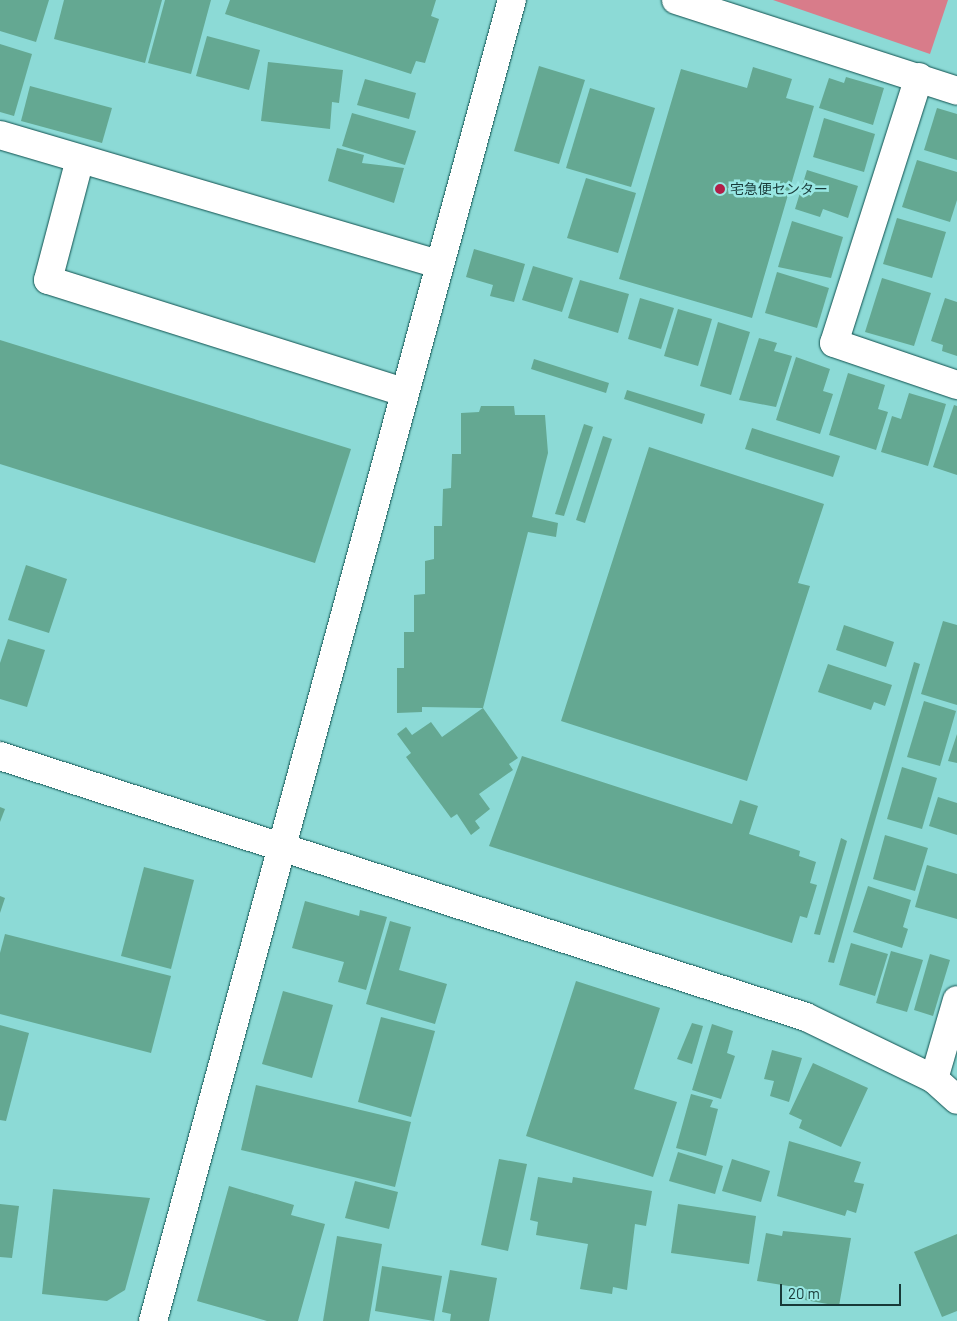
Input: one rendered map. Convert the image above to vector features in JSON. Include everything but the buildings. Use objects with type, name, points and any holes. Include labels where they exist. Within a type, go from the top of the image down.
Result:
[{"type":"street","points":[[153,1321],[512,0]]},
{"type":"street","points":[[676,0],[919,77],[957,91]]},
{"type":"street","points":[[919,77],[834,343],[957,385]]},
{"type":"street","points":[[0,135],[439,264]]},
{"type":"street","points":[[80,159],[48,280],[404,392]]},
{"type":"street","points":[[0,756],[806,1017],[934,1079],[957,1100]]},
{"type":"street","points":[[934,1079],[957,1000]]},
{"type":"shaded area","points":[[773,0],[948,0],[930,54]]},
{"type":"place","name":"宅急便センター","points":[[720,189]]}]
